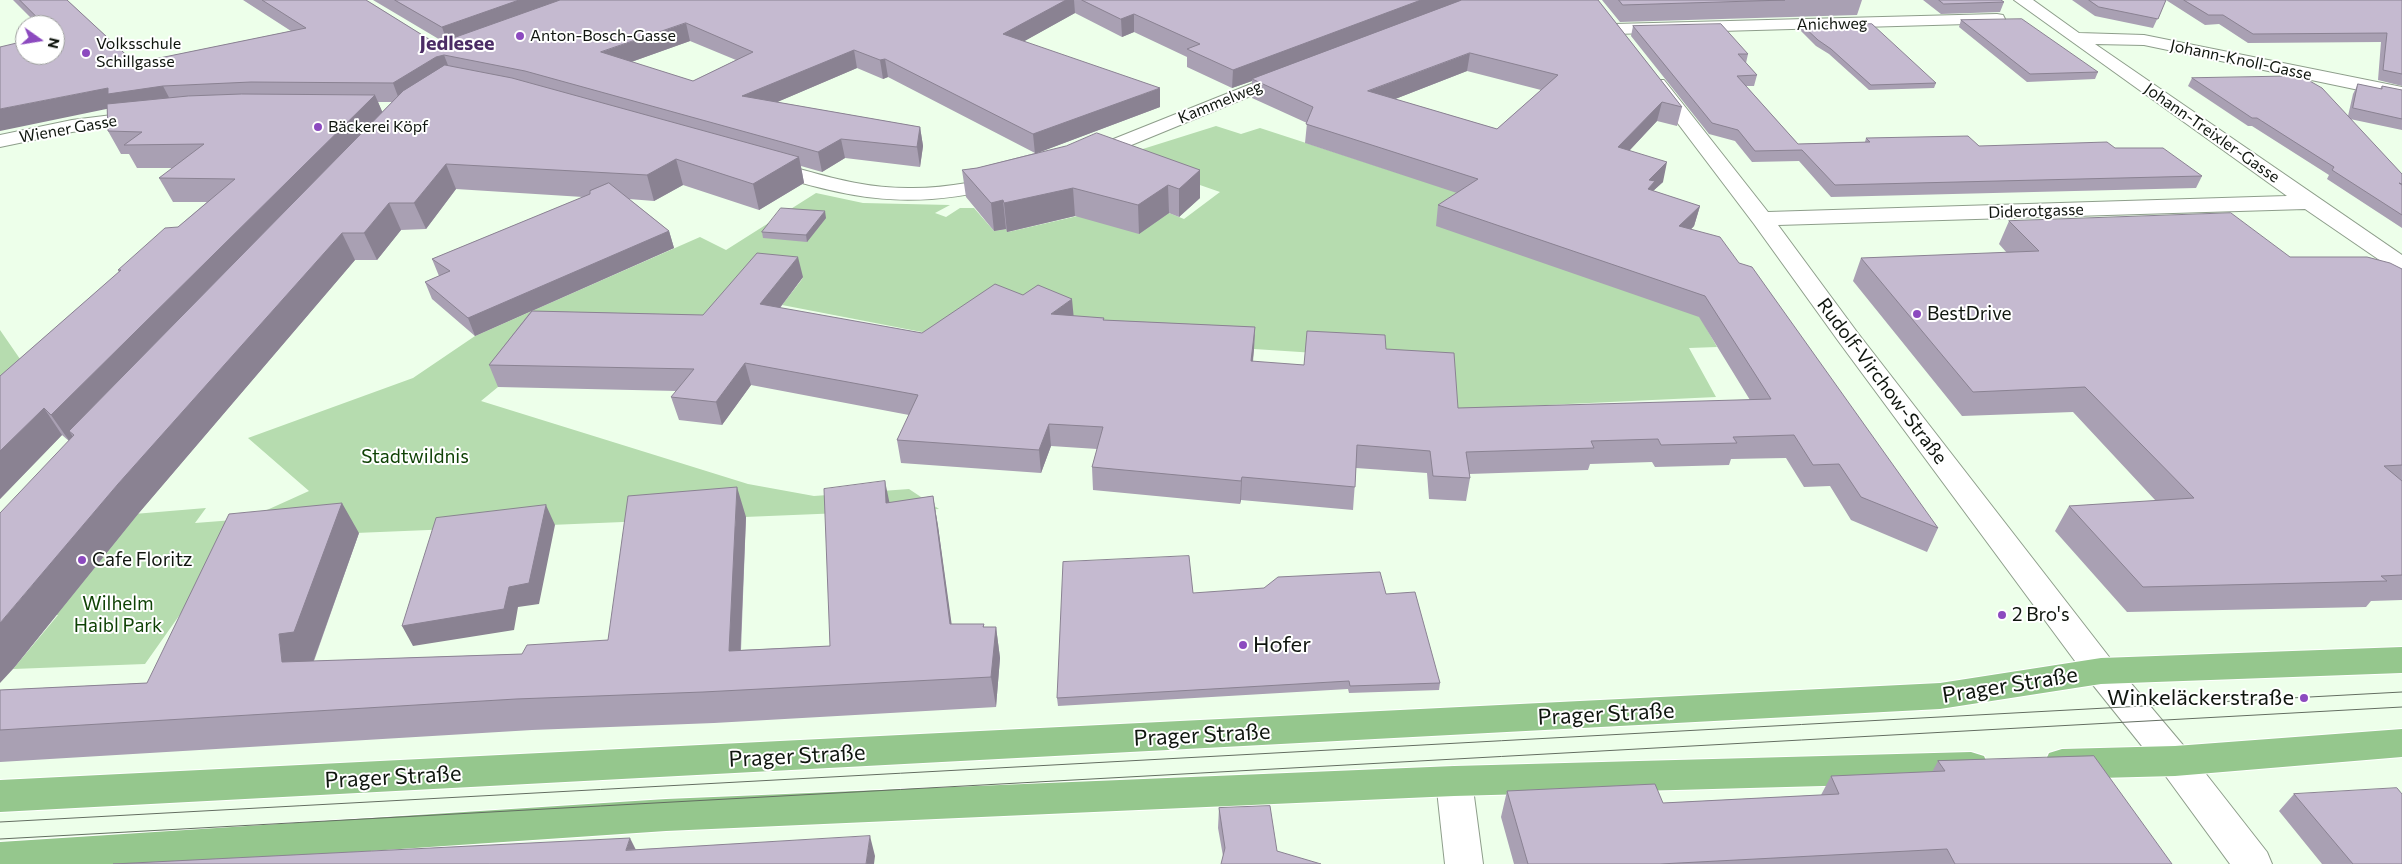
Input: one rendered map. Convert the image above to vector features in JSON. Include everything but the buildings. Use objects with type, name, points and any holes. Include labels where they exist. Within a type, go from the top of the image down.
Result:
[{"type":"main road","name":"Prager Straße","points":[[0,796],[1930,697],[2101,671],[2402,660]]},
{"type":"main road","points":[[0,858],[666,815],[1454,782],[2175,761],[2402,743]]},
{"type":"street","name":"Johann-Treixler-Gasse","points":[[2022,0],[2212,135],[2402,265]]},
{"type":"street","name":"Anichweg","points":[[1627,44],[1609,22],[2049,18]]},
{"type":"street","name":"Johann-Knoll-Gasse","points":[[2078,38],[2144,40],[2402,93]]},
{"type":"street","name":"Rudolf-Virchow-Straße","points":[[1644,67],[1762,219],[1848,337],[2101,671],[2175,761],[2253,864]]},
{"type":"street","name":"Kammelweg","points":[[1069,164],[1306,68]]},
{"type":"street","name":"Wiener Gasse","points":[[0,141],[72,126],[163,114]]},
{"type":"street","points":[[751,162],[860,191],[926,194],[980,188],[1016,179]]},
{"type":"street","name":"Diderotgasse","points":[[1762,219],[2310,202]]},
{"type":"street","points":[[1454,782],[1464,864]]},
{"type":"green space","points":[[1216,126],[1241,134],[1260,128],[1475,198],[1700,317],[1717,347],[1689,348],[1716,397],[1399,412],[1331,354],[1254,349],[984,344],[782,305],[803,278],[764,310],[518,361],[498,387],[481,401],[748,484],[814,496],[909,489],[939,509],[234,538],[145,664],[13,669],[58,615],[51,615],[134,514],[206,508],[195,523],[247,519],[309,491],[248,438],[413,378],[475,336],[700,237],[726,250],[816,193],[863,203],[950,205],[935,213],[946,217],[960,208],[974,208],[994,231],[1006,229],[1008,232],[1095,212],[1169,213],[1184,219],[1220,192],[1131,161],[1095,164]]},
{"type":"green space","points":[[0,330],[29,372],[0,399]]},
{"type":"tram line","points":[[0,822],[2402,692]]},
{"type":"tram line","points":[[0,839],[2402,707]]},
{"type":"place","name":"Anton-Bosch-Gasse","points":[[520,36]]},
{"type":"place","name":"Volksschule Schillgasse","points":[[86,53]]},
{"type":"place","name":"Bäckerei Köpf","points":[[318,127]]},
{"type":"place","name":"BestDrive","points":[[1917,314]]},
{"type":"place","name":"Cafe Floritz","points":[[82,560]]},
{"type":"place","name":"2 Bro's","points":[[2002,615]]},
{"type":"place","name":"Hofer","points":[[1243,645]]},
{"type":"place","name":"Winkeläckerstraße","points":[[2304,698]]},
{"type":"district","name":"Jedlesee","points":[[457,43]]},
{"type":"park label","name":"Stadtwildnis","points":[[415,457]]},
{"type":"park label","name":"Wilhelm Haibl Park","points":[[118,615]]}]
